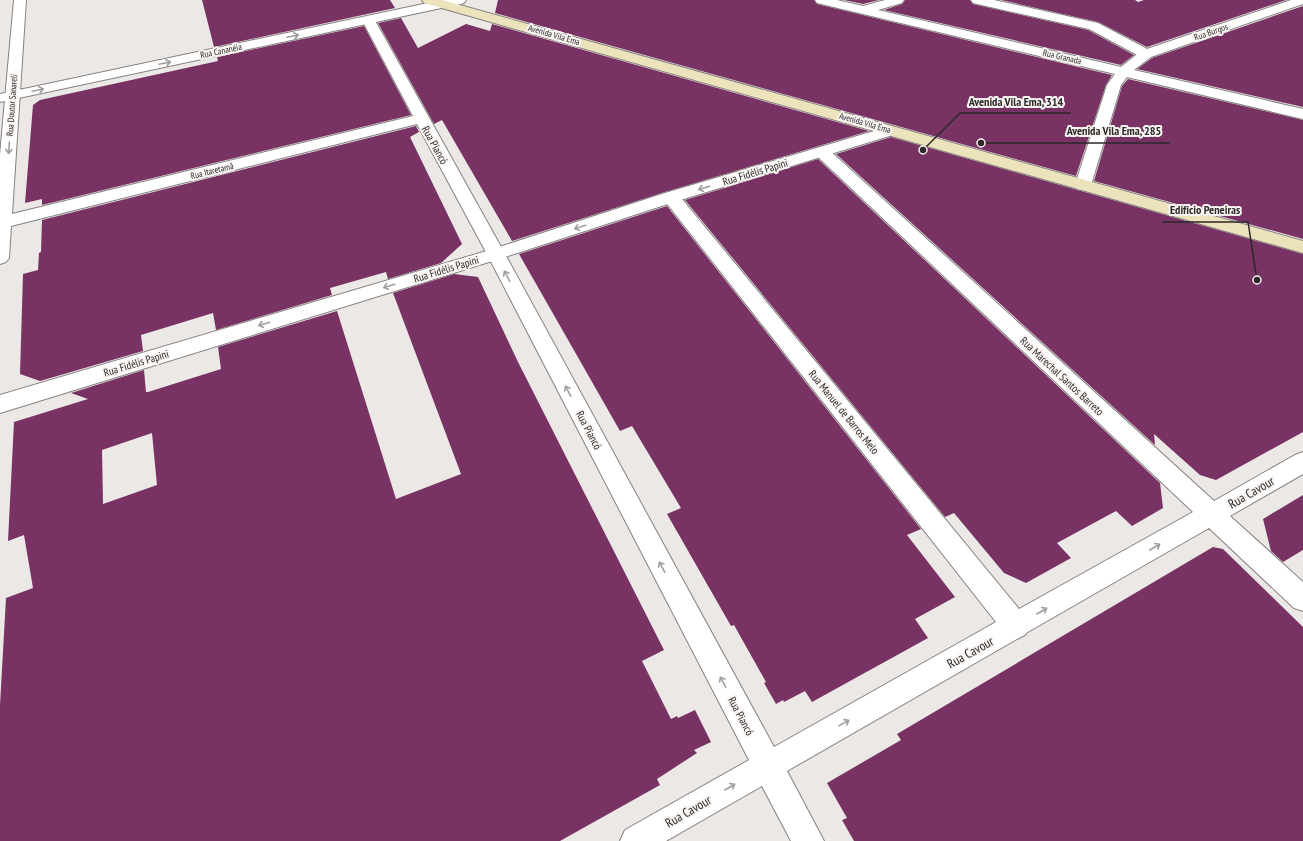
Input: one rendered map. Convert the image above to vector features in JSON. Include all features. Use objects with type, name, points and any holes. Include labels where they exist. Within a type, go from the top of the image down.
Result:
[{"type":"main road","name":"Avenida Vila Ema","points":[[435,2],[1303,246]]},
{"type":"street","name":"Rua Doutor Sanareli","points":[[0,258],[3,222],[6,97],[20,0]]},
{"type":"street","name":"Rua Cananéia","points":[[6,97],[368,20],[435,2],[460,0]]},
{"type":"street","name":"Rua Granada","points":[[821,0],[1303,114]]},
{"type":"street","points":[[862,10],[898,0]]},
{"type":"street","points":[[978,0],[1093,26],[1146,54]]},
{"type":"street","name":"Rua Burgos","points":[[1123,72],[1146,54],[1303,0]]},
{"type":"street","name":"Rua Piancó","points":[[368,20],[496,254],[808,841]]},
{"type":"street","points":[[1083,184],[1114,85],[1123,72]]},
{"type":"street","name":"Rua Itaretamã","points":[[3,222],[421,119]]},
{"type":"street","name":"Rua Fidélis Papini","points":[[0,404],[496,254],[671,197],[891,131]]},
{"type":"street","name":"Rua Marechal Santos Barreto","points":[[822,152],[1303,599]]},
{"type":"street","name":"Rua Manuel de Barros Melo","points":[[671,197],[1016,626]]},
{"type":"street","name":"Rua Cavour","points":[[636,841],[1303,462]]},
{"type":"building","points":[[202,0],[390,0],[395,8],[214,47]]},
{"type":"building","points":[[498,0],[814,0],[817,4],[1112,75],[1106,85],[1076,176],[495,13]]},
{"type":"building","points":[[844,0],[879,0],[863,4]]},
{"type":"building","points":[[905,0],[970,0],[973,4],[1088,30],[1134,55],[1121,65],[884,10],[902,4]]},
{"type":"building","points":[[1001,0],[1135,0],[1138,2],[1144,0],[1286,0],[1147,47],[1098,22]]},
{"type":"building","points":[[1303,6],[1303,107],[1137,69],[1152,58]]},
{"type":"building","points":[[401,18],[418,48],[466,24],[490,31],[492,24],[869,131],[665,192],[512,241],[442,120],[434,124],[378,23]]},
{"type":"building","points":[[364,26],[411,115],[42,205],[42,199],[25,203],[33,105],[40,100],[218,61],[217,57]]},
{"type":"building","points":[[1128,79],[1303,120],[1303,239],[1094,181],[1122,86]]},
{"type":"building","points":[[416,126],[419,132],[410,137],[462,244],[441,263],[388,279],[386,272],[330,288],[332,295],[216,330],[213,313],[141,335],[143,351],[40,381],[20,374],[23,274],[38,270],[39,253],[41,252],[42,220]]},
{"type":"building","points":[[891,137],[1303,254],[1303,432],[1216,480],[1200,475],[1154,434],[1155,445],[836,154]]},
{"type":"building","points":[[818,159],[1160,483],[1163,508],[1132,526],[1116,511],[1057,543],[1071,558],[1026,583],[1004,573],[954,513],[945,517],[685,200]]},
{"type":"building","points":[[667,206],[921,529],[907,535],[955,597],[915,619],[928,638],[812,702],[805,691],[784,702],[783,700],[776,704],[764,683],[766,682],[734,625],[731,626],[667,514],[681,508],[632,426],[620,431],[519,254]]},
{"type":"building","points":[[454,274],[478,277],[518,362],[664,650],[642,661],[671,719],[677,716],[678,718],[695,710],[711,742],[694,750],[697,753],[657,779],[660,785],[560,841],[0,841],[0,705],[6,598],[33,588],[24,535],[8,541],[14,422],[88,399],[71,393],[144,370],[146,392],[148,392],[221,369],[218,347],[337,311],[396,499],[461,474],[393,293]],"holes":[[[152,433],[157,485],[103,504],[102,450]]]},
{"type":"building","points":[[1303,495],[1303,550],[1283,562],[1271,551],[1263,519]]},
{"type":"building","points":[[1213,547],[1223,549],[1303,627],[1303,841],[854,841],[842,820],[847,818],[827,783],[901,740],[897,734]]},
{"type":"place","name":"Avenida Vila Ema, 285","points":[[981,143]]},
{"type":"place","name":"Avenida Vila Ema, 314","points":[[923,150]]},
{"type":"place","name":"Edifício Peneiras","points":[[1257,280]]}]
